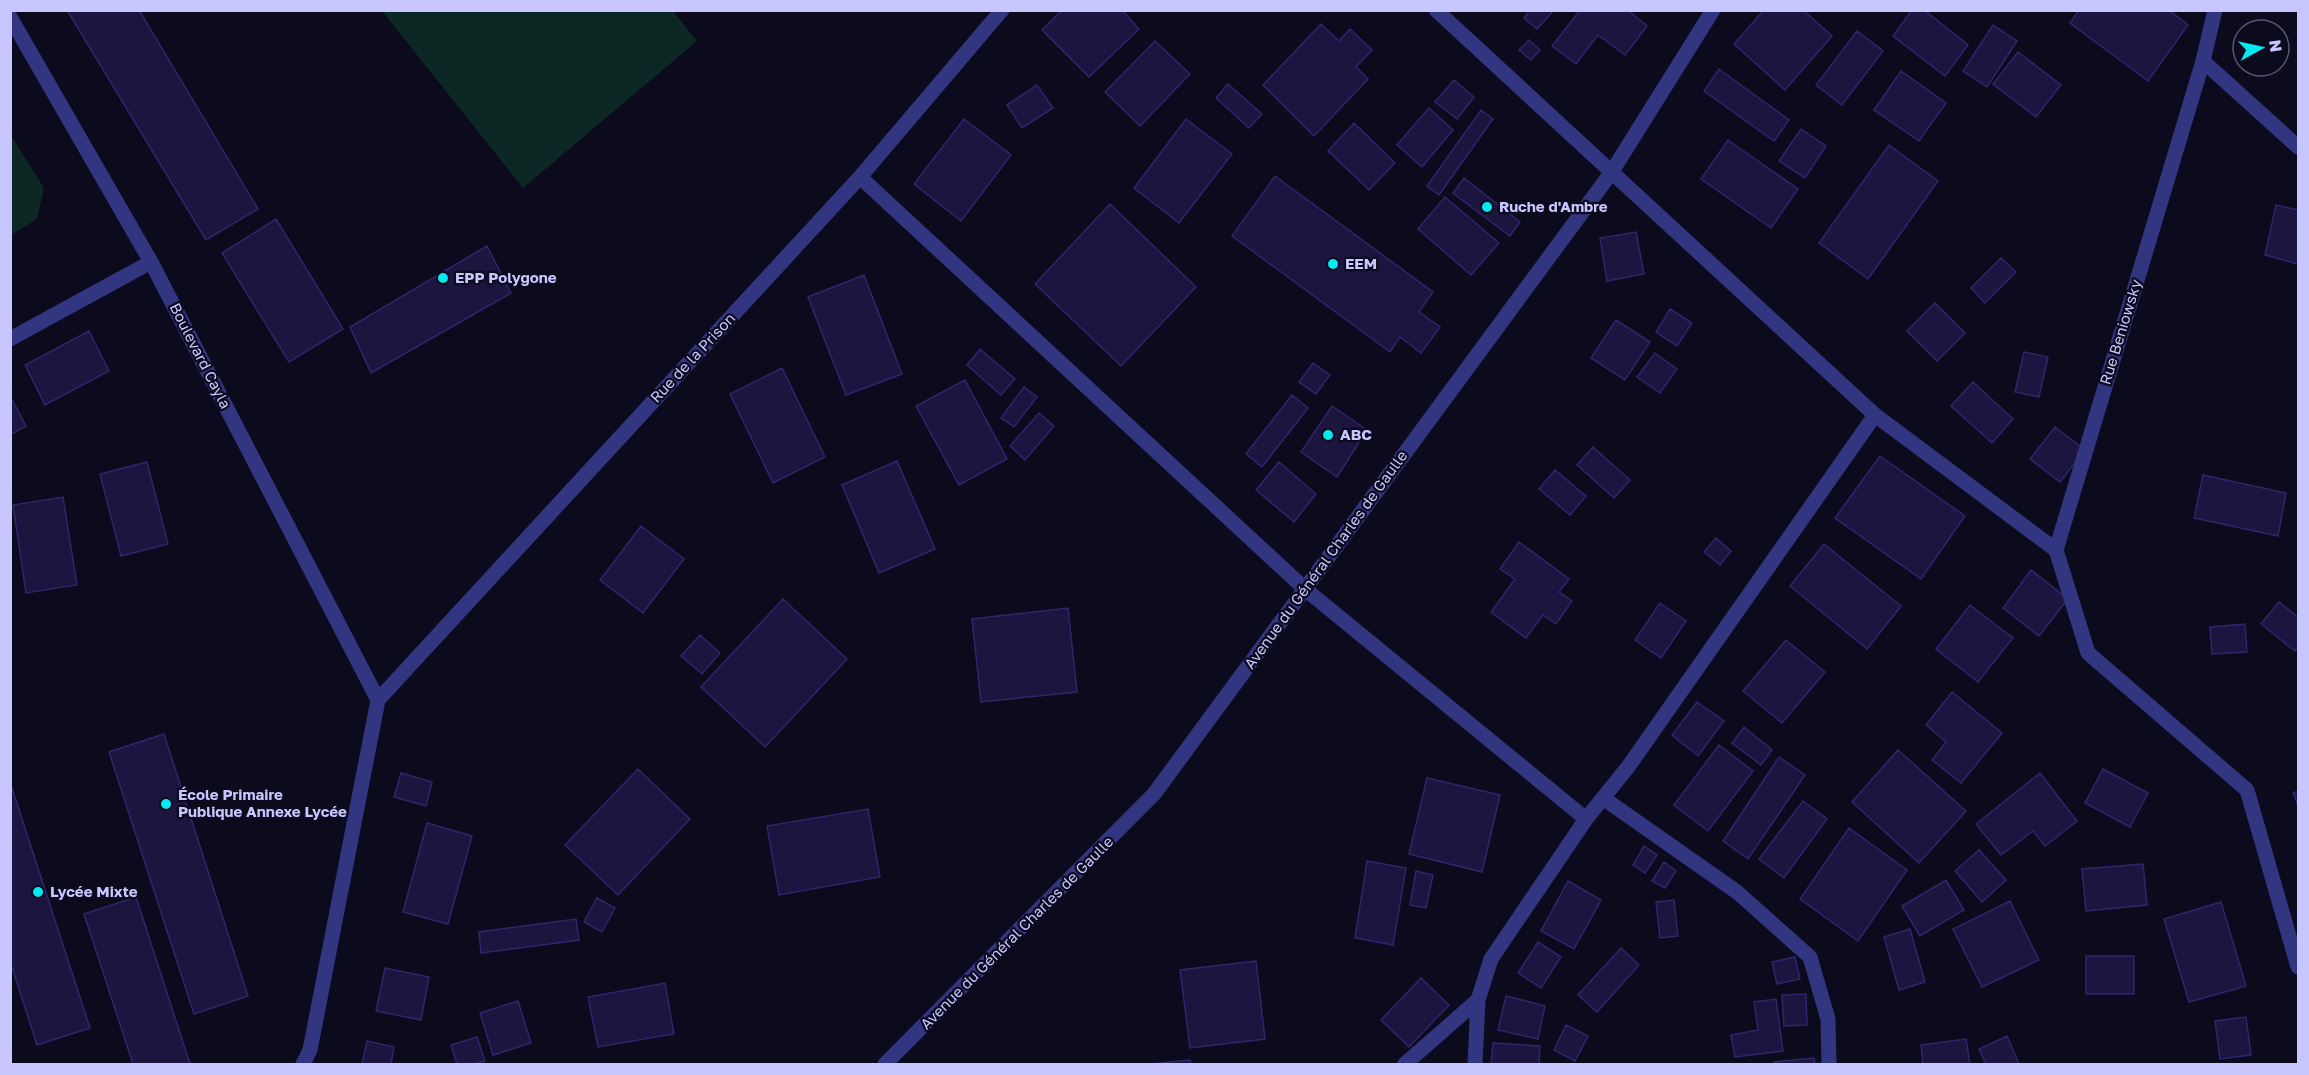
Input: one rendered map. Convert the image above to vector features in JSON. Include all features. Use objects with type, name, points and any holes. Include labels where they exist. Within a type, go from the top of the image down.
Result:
[{"type":"street","name":"Rue de la Prison","points":[[378,700],[860,177],[1002,10]]},
{"type":"street","points":[[1436,10],[1875,415],[2056,550],[2088,653],[2247,790],[2298,967]]},
{"type":"street","name":"Avenue du Général Charles de Gaulle","points":[[885,1065],[1154,794],[1611,173],[1713,10]]},
{"type":"street","name":"Rue Beniowsky","points":[[2056,550],[2203,61],[2214,11]]},
{"type":"street","name":"Boulevard Cayla","points":[[10,17],[151,262],[378,700]]},
{"type":"street","points":[[2203,61],[2298,147]]},
{"type":"street","points":[[860,177],[1305,589],[1586,819]]},
{"type":"street","points":[[10,339],[151,262]]},
{"type":"street","points":[[1475,1065],[1478,1000],[1491,959],[1586,819],[1628,767],[1875,415]]},
{"type":"street","points":[[303,1065],[310,1050],[378,700]]},
{"type":"street","points":[[1603,798],[1737,892],[1810,957],[1828,1018],[1829,1065]]},
{"type":"street","points":[[1405,1065],[1478,1000]]},
{"type":"green space","points":[[382,11],[673,11],[697,41],[523,188]]},
{"type":"green space","points":[[10,134],[44,188],[37,219],[11,235]]},
{"type":"building","points":[[67,10],[139,10],[258,209],[206,240]]},
{"type":"building","points":[[1062,10],[1122,10],[1139,29],[1089,77],[1042,30]]},
{"type":"building","points":[[1530,10],[1554,10],[1537,29],[1524,18]]},
{"type":"building","points":[[1580,10],[1628,10],[1647,26],[1625,55],[1598,35],[1576,64],[1552,46]]},
{"type":"building","points":[[1764,10],[1803,10],[1832,36],[1785,90],[1734,44]]},
{"type":"building","points":[[1912,10],[1924,10],[1968,45],[1945,76],[1893,36]]},
{"type":"building","points":[[2079,10],[2169,10],[2188,25],[2148,81],[2070,23]]},
{"type":"building","points":[[1321,24],[1339,41],[1350,29],[1372,50],[1356,67],[1368,79],[1314,136],[1263,85]]},
{"type":"building","points":[[1993,25],[2017,41],[1987,87],[1963,71]]},
{"type":"building","points":[[1857,31],[1883,51],[1842,105],[1816,85]]},
{"type":"building","points":[[1529,40],[1540,50],[1531,60],[1519,50]]},
{"type":"building","points":[[1155,41],[1190,74],[1140,126],[1105,92]]},
{"type":"building","points":[[2018,52],[2061,85],[2036,117],[1993,84]]},
{"type":"building","points":[[1719,69],[1789,120],[1774,141],[1704,91]]},
{"type":"building","points":[[1901,71],[1946,103],[1919,141],[1874,110]]},
{"type":"building","points":[[1454,80],[1474,97],[1457,119],[1435,102]]},
{"type":"building","points":[[1228,84],[1262,114],[1249,128],[1216,98]]},
{"type":"building","points":[[1037,85],[1053,108],[1022,128],[1007,105]]},
{"type":"building","points":[[1429,108],[1453,130],[1422,167],[1397,145]]},
{"type":"building","points":[[1481,110],[1493,119],[1439,195],[1427,186]]},
{"type":"building","points":[[964,119],[1011,155],[961,221],[914,184]]},
{"type":"building","points":[[1186,119],[1232,154],[1179,223],[1134,188]]},
{"type":"building","points":[[1354,123],[1395,163],[1369,190],[1328,151]]},
{"type":"building","points":[[1801,129],[1826,146],[1805,178],[1779,161]]},
{"type":"building","points":[[1728,140],[1798,189],[1771,228],[1701,179]]},
{"type":"building","points":[[1889,145],[1938,181],[1868,279],[1819,243]]},
{"type":"building","name":"EEM","points":[[1275,176],[1433,292],[1419,312],[1440,327],[1421,353],[1400,337],[1390,352],[1232,236]]},
{"type":"building","name":"Ruche d'Ambre","points":[[1464,178],[1520,222],[1510,236],[1453,193]]},
{"type":"building","points":[[1445,197],[1499,243],[1471,275],[1418,229]]},
{"type":"building","points":[[1110,204],[1196,287],[1121,366],[1035,284]]},
{"type":"building","points":[[2276,205],[2298,210],[2298,264],[2265,255]]},
{"type":"building","points":[[276,219],[343,329],[289,362],[222,253]]},
{"type":"building","points":[[1636,232],[1644,274],[1607,281],[1600,238]]},
{"type":"building","points":[[487,246],[511,293],[371,373],[350,327]]},
{"type":"building","points":[[2001,258],[2016,272],[1985,303],[1971,288]]},
{"type":"building","points":[[864,275],[902,374],[846,395],[808,297]]},
{"type":"building","points":[[1935,303],[1965,333],[1937,361],[1907,331]]},
{"type":"building","points":[[1670,309],[1692,323],[1677,346],[1656,332]]},
{"type":"building","points":[[1616,320],[1650,342],[1625,380],[1591,358]]},
{"type":"building","points":[[89,331],[109,371],[45,405],[25,365]]},
{"type":"building","points":[[980,349],[1015,379],[1001,395],[967,365]]},
{"type":"building","points":[[2024,352],[2048,357],[2039,397],[2015,392]]},
{"type":"building","points":[[1655,353],[1677,369],[1660,393],[1637,377]]},
{"type":"building","points":[[1313,363],[1330,375],[1316,394],[1299,382]]},
{"type":"building","points":[[782,368],[825,457],[773,483],[730,394]]},
{"type":"building","points":[[965,380],[1007,459],[959,485],[916,406]]},
{"type":"building","points":[[1973,382],[2013,419],[1992,443],[1951,406]]},
{"type":"building","points":[[1024,387],[1037,397],[1014,427],[1001,418]]},
{"type":"building","points":[[1292,395],[1308,408],[1262,467],[1246,454]]},
{"type":"building","points":[[10,396],[26,426],[10,435]]},
{"type":"building","points":[[1332,406],[1367,430],[1337,477],[1301,452]]},
{"type":"building","points":[[1039,413],[1054,426],[1025,460],[1010,446]]},
{"type":"building","points":[[2055,427],[2085,450],[2060,482],[2030,459]]},
{"type":"building","points":[[1593,447],[1630,480],[1614,498],[1577,465]]},
{"type":"building","points":[[1880,456],[1965,516],[1921,579],[1835,518]]},
{"type":"building","points":[[897,461],[935,549],[879,573],[842,485]]},
{"type":"building","points":[[147,462],[168,544],[121,556],[100,474]]},
{"type":"building","points":[[1279,462],[1316,494],[1294,522],[1256,490]]},
{"type":"building","points":[[1555,470],[1586,496],[1570,515],[1539,489]]},
{"type":"building","points":[[2203,475],[2286,493],[2278,536],[2194,518]]},
{"type":"building","points":[[63,497],[77,585],[26,593],[13,505]]},
{"type":"building","points":[[641,526],[684,559],[643,613],[600,580]]},
{"type":"building","points":[[1716,538],[1731,551],[1720,565],[1704,552]]},
{"type":"building","points":[[1519,542],[1569,579],[1559,592],[1572,601],[1556,624],[1543,615],[1526,638],[1491,612],[1515,579],[1500,569]]},
{"type":"building","points":[[1824,544],[1901,606],[1867,649],[1790,586]]},
{"type":"building","points":[[2031,570],[2068,599],[2039,636],[2003,608]]},
{"type":"building","points":[[783,599],[847,659],[765,747],[701,687]]},
{"type":"building","points":[[2279,602],[2298,617],[2298,646],[2295,651],[2261,624]]},
{"type":"building","points":[[1660,603],[1686,621],[1661,658],[1635,640]]},
{"type":"building","points":[[1970,605],[2013,638],[1978,682],[1936,649]]},
{"type":"building","points":[[1068,608],[1077,692],[981,702],[972,619]]},
{"type":"building","points":[[2245,624],[2247,652],[2212,654],[2210,627]]},
{"type":"building","points":[[700,635],[720,653],[702,674],[681,656]]},
{"type":"building","points":[[1786,640],[1825,672],[1782,723],[1743,691]]},
{"type":"building","points":[[1952,692],[2002,733],[1961,783],[1932,760],[1946,742],[1926,725]]},
{"type":"building","points":[[1697,702],[1724,721],[1698,756],[1672,735]]},
{"type":"building","points":[[1744,727],[1772,750],[1761,765],[1732,743]]},
{"type":"building","points":[[164,734],[248,996],[194,1014],[109,752]]},
{"type":"building","points":[[1719,745],[1753,771],[1708,831],[1674,805]]},
{"type":"building","points":[[1898,750],[1966,811],[1919,863],[1852,802]]},
{"type":"building","points":[[1779,757],[1805,775],[1748,859],[1723,841]]},
{"type":"building","points":[[638,769],[690,819],[618,895],[565,845]]},
{"type":"building","points":[[2103,769],[2148,793],[2130,827],[2085,803]]},
{"type":"building","points":[[401,773],[432,782],[426,806],[394,797]]},
{"type":"building","points":[[2040,773],[2077,821],[2045,846],[2033,831],[2001,855],[1976,824]]},
{"type":"building","points":[[1427,778],[1500,795],[1482,872],[1409,854]]},
{"type":"building","points":[[10,782],[90,1028],[37,1045],[10,961]]},
{"type":"building","points":[[2298,791],[2298,805],[2293,793]]},
{"type":"building","points":[[1803,801],[1827,819],[1784,878],[1759,859]]},
{"type":"building","points":[[868,809],[880,877],[779,895],[767,826]]},
{"type":"building","points":[[427,823],[472,836],[448,924],[403,912]]},
{"type":"building","points":[[1849,828],[1907,870],[1858,941],[1800,899]]},
{"type":"building","points":[[1644,846],[1657,855],[1645,873],[1633,865]]},
{"type":"building","points":[[1979,850],[2006,880],[1982,902],[1955,871]]},
{"type":"building","points":[[1367,861],[1406,868],[1393,945],[1355,938]]},
{"type":"building","points":[[1664,862],[1676,871],[1665,888],[1652,881]]},
{"type":"building","points":[[2143,864],[2147,905],[2086,911],[2082,869]]},
{"type":"building","points":[[1416,871],[1433,875],[1426,908],[1410,905]]},
{"type":"building","points":[[1946,880],[1964,910],[1920,936],[1902,906]]},
{"type":"building","points":[[1568,881],[1601,900],[1574,949],[1541,931]]},
{"type":"building","points":[[136,897],[190,1064],[133,1064],[84,914]]},
{"type":"building","points":[[597,898],[615,908],[602,932],[584,922]]},
{"type":"building","points":[[1674,900],[1678,936],[1660,938],[1656,902]]},
{"type":"building","points":[[2010,901],[2039,960],[1982,987],[1953,929]]},
{"type":"building","points":[[2221,902],[2246,986],[2189,1002],[2164,919]]},
{"type":"building","points":[[576,919],[579,940],[481,953],[479,932]]},
{"type":"building","points":[[1910,929],[1925,982],[1899,990],[1884,937]]},
{"type":"building","points":[[1538,942],[1561,957],[1541,988],[1518,973]]},
{"type":"building","points":[[1621,948],[1639,965],[1597,1012],[1578,995]]},
{"type":"building","points":[[2086,956],[2134,956],[2134,994],[2086,994]]},
{"type":"building","points":[[1795,957],[1800,979],[1777,984],[1772,962]]},
{"type":"building","points":[[1256,961],[1265,1039],[1190,1048],[1180,970]]},
{"type":"building","points":[[385,968],[429,977],[421,1020],[376,1011]]},
{"type":"building","points":[[1421,978],[1449,1005],[1409,1047],[1381,1020]]},
{"type":"building","points":[[665,983],[674,1034],[598,1047],[588,997]]},
{"type":"building","points":[[1806,994],[1807,1025],[1784,1026],[1782,995]]},
{"type":"building","points":[[1506,996],[1545,1006],[1538,1039],[1498,1030]]},
{"type":"building","points":[[1776,999],[1783,1051],[1735,1057],[1731,1035],[1758,1030],[1754,1002]]},
{"type":"building","points":[[518,1001],[531,1043],[493,1055],[480,1013]]},
{"type":"building","points":[[2246,1017],[2251,1055],[2220,1059],[2215,1021]]},
{"type":"building","points":[[1566,1025],[1588,1036],[1575,1061],[1554,1050]]},
{"type":"building","points":[[2007,1036],[2019,1064],[1986,1064],[1979,1049]]},
{"type":"building","points":[[477,1037],[485,1061],[475,1064],[457,1064],[451,1045]]},
{"type":"building","points":[[1966,1039],[1970,1064],[1923,1064],[1921,1045]]},
{"type":"building","points":[[367,1041],[394,1047],[391,1064],[362,1064]]},
{"type":"building","points":[[1493,1043],[1540,1046],[1539,1064],[1491,1064]]},
{"type":"building","points":[[1814,1058],[1815,1064],[1774,1064],[1774,1062]]},
{"type":"building","points":[[1190,1060],[1191,1064],[1151,1064]]},
{"type":"place","name":"Ruche d'Ambre","points":[[1487,207]]},
{"type":"place","name":"EEM","points":[[1333,264]]},
{"type":"place","name":"EPP Polygone","points":[[443,278]]},
{"type":"place","name":"ABC","points":[[1328,435]]},
{"type":"place","name":"École Primaire Publique Annexe Lycée","points":[[166,804]]},
{"type":"place","name":"Lycée Mixte","points":[[38,892]]}]
